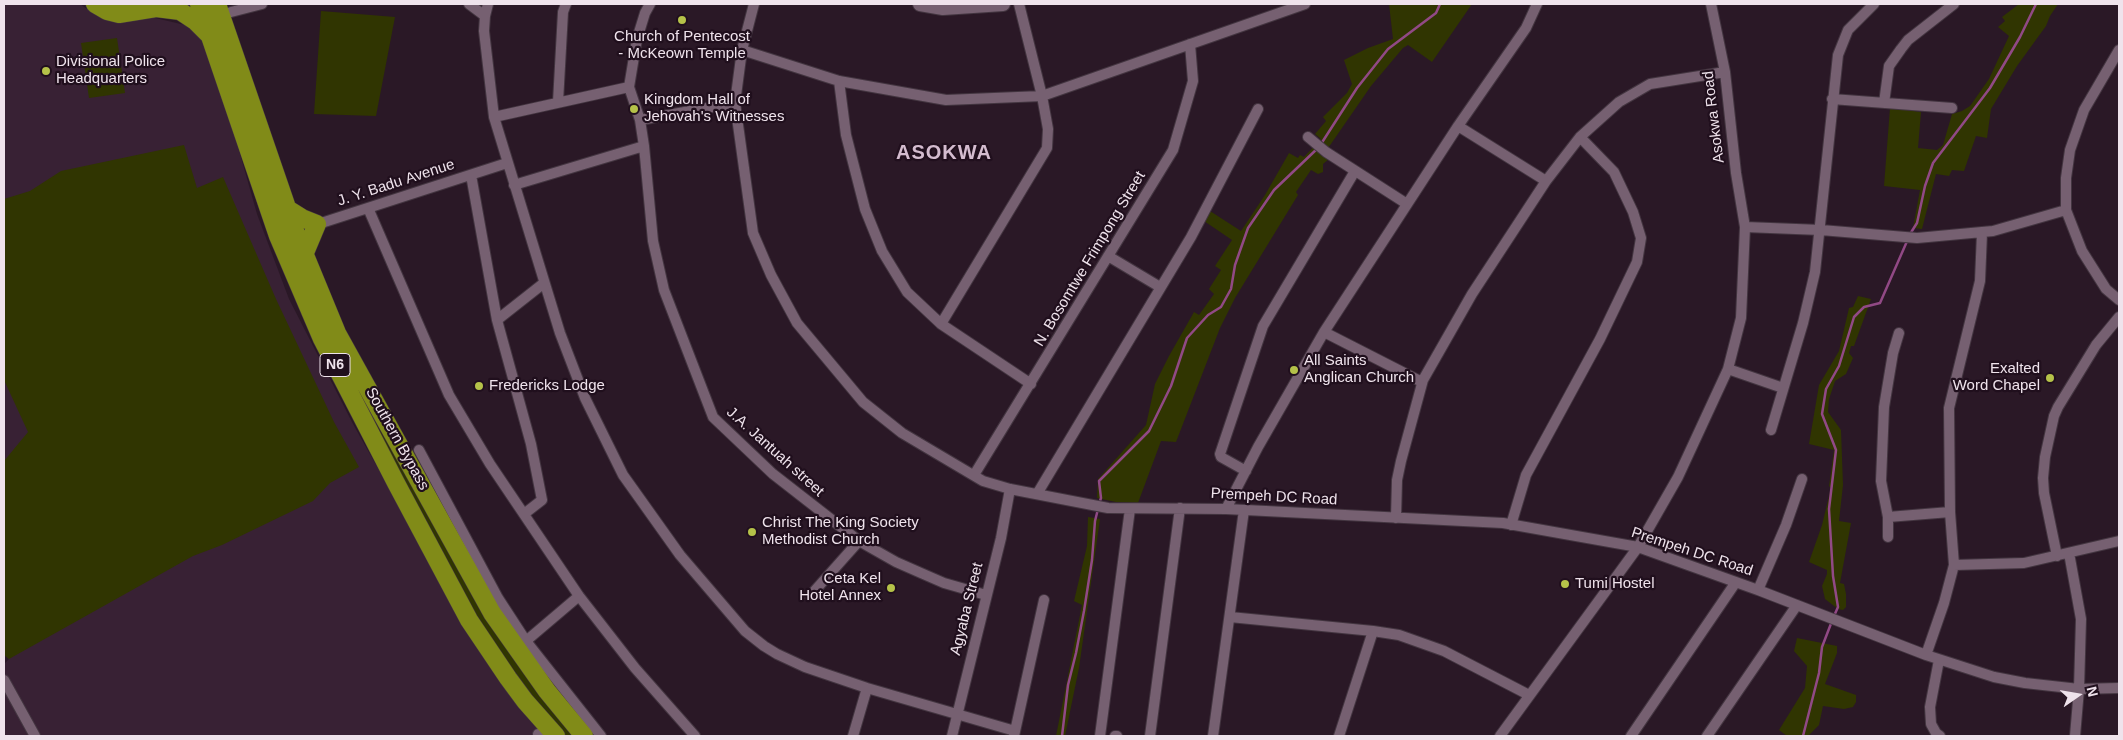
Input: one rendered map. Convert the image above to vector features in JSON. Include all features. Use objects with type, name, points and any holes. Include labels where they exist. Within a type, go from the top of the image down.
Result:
[{"type":"highway","points":[[94,4],[107,11],[119,14],[156,8],[180,11],[195,21],[210,36]]},
{"type":"highway","name":"Southern Bypass","points":[[199,4],[278,236],[322,339],[467,616],[525,701],[556,736]]},
{"type":"highway","points":[[225,6],[247,63],[248,96]]},
{"type":"highway","name":"Southern Bypass","points":[[225,6],[235,57],[286,208],[337,332],[492,613],[547,691],[584,736]]},
{"type":"highway","points":[[286,208],[302,218],[317,224],[304,255]]},
{"type":"street","points":[[225,6],[262,4]]},
{"type":"street","points":[[469,4],[485,16]]},
{"type":"street","points":[[488,4],[484,31],[494,117],[506,163],[560,333],[585,398],[618,467],[680,555],[746,631],[764,646],[805,667],[867,688],[957,713],[1015,734],[1044,600]]},
{"type":"street","points":[[558,102],[563,12],[566,4]]},
{"type":"street","points":[[494,117],[629,87],[637,39],[645,13],[650,4]]},
{"type":"street","name":"Prempeh DC Road","points":[[754,4],[742,50],[735,103],[753,233],[771,275],[797,323],[863,402],[902,433],[984,481],[1010,489],[1108,508],[1226,509],[1511,525],[1638,547],[1758,590],[1939,660],[2009,681],[2079,689],[2119,688]]},
{"type":"street","points":[[920,4],[943,8],[1003,4]]},
{"type":"street","points":[[941,324],[1047,148],[1048,129],[1042,96],[1019,4]]},
{"type":"street","points":[[742,50],[840,81],[946,100],[1042,96],[1305,4]]},
{"type":"street","points":[[1226,509],[1324,332],[1458,126],[1526,28],[1537,4]]},
{"type":"street","name":"Asokwa Road","points":[[1500,736],[1638,547],[1678,477],[1728,369],[1741,318],[1745,227],[1736,173],[1725,72],[1711,4]]},
{"type":"street","points":[[1771,430],[1815,272],[1838,55],[1848,30],[1874,4]]},
{"type":"street","points":[[1884,103],[1889,66],[1901,49],[1908,40],[1954,4]]},
{"type":"street","name":"N. Bosomtwe Frimpong Street","points":[[974,475],[1173,150],[1193,81],[1190,44]]},
{"type":"street","points":[[2119,50],[2095,88],[2076,130],[2070,150],[2066,178],[2066,210],[2082,251],[2106,289],[2119,300]]},
{"type":"street","points":[[1396,518],[1397,480],[1400,461],[1423,380],[1472,294],[1546,181],[1580,137],[1620,102],[1650,84],[1725,72]]},
{"type":"street","points":[[840,81],[846,135],[865,209],[882,251],[907,292],[941,324],[1031,384]]},
{"type":"street","name":"J.A. Jantuah street","points":[[629,87],[640,120],[653,241],[664,290],[713,417],[773,474],[859,541],[920,574],[944,583],[986,594]]},
{"type":"street","points":[[1832,99],[1952,108]]},
{"type":"street","points":[[640,120],[735,103]]},
{"type":"street","points":[[1037,494],[1191,237],[1258,109]]},
{"type":"street","points":[[1458,126],[1546,181]]},
{"type":"street","points":[[1511,525],[1526,475],[1600,338],[1637,262],[1641,238],[1633,212],[1614,172],[1580,137]]},
{"type":"street","points":[[1312,140],[1326,152],[1407,204]]},
{"type":"street","points":[[514,185],[644,146]]},
{"type":"street","name":"J. Y. Badu Avenue","points":[[278,236],[506,163]]},
{"type":"street","points":[[1246,470],[1221,457],[1220,454],[1263,326],[1356,171]]},
{"type":"street","points":[[471,175],[497,320],[531,444],[542,500],[524,514]]},
{"type":"street","points":[[368,208],[449,395],[490,464],[579,596],[635,668],[695,736]]},
{"type":"street","points":[[1745,227],[1820,230],[1917,238],[1982,233],[2066,210]]},
{"type":"street","points":[[1926,655],[1944,603],[1954,565],[1950,512],[1949,408],[1980,281],[1982,233]]},
{"type":"street","points":[[1108,256],[1160,287]]},
{"type":"street","points":[[497,320],[544,283]]},
{"type":"street","points":[[2057,556],[2044,493],[2043,478],[2050,435],[2058,407],[2096,345],[2119,317]]},
{"type":"street","points":[[1324,332],[1420,381],[1423,380]]},
{"type":"street","points":[[1888,537],[1888,517],[1881,482],[1884,407],[1893,353],[1899,333]]},
{"type":"street","points":[[1728,369],[1783,388]]},
{"type":"street","points":[[419,450],[498,598],[526,642],[602,736]]},
{"type":"street","points":[[1758,590],[1786,526],[1802,479]]},
{"type":"street","name":"Agyaba Street","points":[[952,736],[1001,538],[1010,489]]},
{"type":"street","points":[[1150,736],[1180,508]]},
{"type":"street","points":[[1100,736],[1130,509]]},
{"type":"street","points":[[1213,736],[1244,510]]},
{"type":"street","points":[[1888,517],[1950,512]]},
{"type":"street","points":[[810,596],[859,541]]},
{"type":"street","points":[[1954,565],[2024,563],[2119,541]]},
{"type":"street","points":[[2069,553],[2081,619],[2079,689],[2075,736]]},
{"type":"street","points":[[1632,736],[1736,582]]},
{"type":"street","points":[[526,642],[579,596]]},
{"type":"street","points":[[1707,736],[1797,605]]},
{"type":"street","points":[[1230,617],[1398,635],[1444,650],[1529,695]]},
{"type":"street","points":[[1338,736],[1373,631]]},
{"type":"street","points":[[1939,660],[1930,707],[1931,724],[1940,736]]},
{"type":"street","points":[[4,680],[35,736]]},
{"type":"street","points":[[854,736],[867,688]]},
{"type":"shaded area","points":[[4,4],[80,4],[97,16],[122,20],[151,17],[185,25],[209,44],[257,214],[289,299],[353,424],[464,621],[527,717],[545,736],[4,736],[4,664],[9,659],[4,655]]},
{"type":"green space","points":[[1389,4],[1472,4],[1432,62],[1408,45],[1403,48],[1371,86],[1324,154],[1329,159],[1323,164],[1323,172],[1318,174],[1311,170],[1296,192],[1298,195],[1235,298],[1220,328],[1176,442],[1161,441],[1138,503],[1116,502],[1097,498],[1098,479],[1146,425],[1155,384],[1169,356],[1194,312],[1199,315],[1214,294],[1209,289],[1221,270],[1215,266],[1232,240],[1204,221],[1210,211],[1241,231],[1265,195],[1289,153],[1298,158],[1300,155],[1304,157],[1321,139],[1315,134],[1326,121],[1323,117],[1347,93],[1352,84],[1344,60],[1368,48],[1393,39]]},
{"type":"green space","points":[[2019,4],[2058,4],[2046,26],[2017,66],[1991,109],[1987,138],[1976,136],[1964,171],[1952,170],[1949,176],[1936,174],[1922,229],[1913,228],[1920,190],[1884,186],[1890,108],[1921,112],[1918,148],[1937,150],[1943,145],[1952,114],[1970,106],[1989,79],[2009,36],[1998,27],[2005,21],[2002,17]]},
{"type":"green space","points":[[321,11],[395,17],[376,116],[314,114]]},
{"type":"green space","points":[[117,38],[125,93],[89,98],[81,43]]},
{"type":"green space","points":[[184,145],[197,188],[223,177],[276,299],[334,422],[359,467],[330,483],[313,501],[222,545],[193,556],[9,659],[4,655],[4,461],[28,432],[4,380],[4,199],[30,191],[61,171]]},
{"type":"green space","points":[[296,246],[367,384],[580,736],[565,736],[532,699],[479,621],[360,402]]},
{"type":"green space","points":[[1858,296],[1871,299],[1854,346],[1851,346],[1849,353],[1853,358],[1846,374],[1835,381],[1829,399],[1828,412],[1841,430],[1843,485],[1839,521],[1851,523],[1840,583],[1844,584],[1846,594],[1846,607],[1843,610],[1838,609],[1825,599],[1822,586],[1827,570],[1809,562],[1822,525],[1831,488],[1829,486],[1834,450],[1809,444],[1819,385],[1839,351],[1849,308],[1853,307]]},
{"type":"green space","points":[[1088,517],[1100,519],[1079,668],[1065,736],[1056,736],[1082,605],[1074,601],[1087,546]]},
{"type":"green space","points":[[1797,638],[1837,646],[1837,653],[1825,684],[1856,695],[1856,702],[1853,707],[1844,709],[1823,706],[1819,725],[1808,736],[1787,736],[1779,730],[1805,688],[1807,666],[1794,651]]},
{"type":"waterway","points":[[1321,144],[1357,88],[1388,49],[1436,13],[1440,4]]},
{"type":"waterway","points":[[1910,234],[1917,223],[1925,186],[1933,163],[1990,88],[2020,37],[2036,4]]},
{"type":"waterway","points":[[1099,504],[1101,498],[1099,481],[1149,431],[1171,386],[1187,338],[1208,315],[1221,307],[1231,289],[1235,265],[1248,228],[1274,190],[1318,148]]},
{"type":"waterway","points":[[1834,616],[1838,607],[1833,576],[1829,509],[1836,450],[1822,414],[1826,389],[1839,366],[1854,317],[1864,307],[1880,303],[1908,239]]},
{"type":"waterway","points":[[1062,736],[1068,685],[1084,611],[1098,509]]},
{"type":"waterway","points":[[1803,736],[1819,673],[1822,647],[1832,621]]},
{"type":"place","name":"Church of Pentecost - McKeown Temple","points":[[682,20]]},
{"type":"place","name":"Divisional Police Headquarters","points":[[46,71]]},
{"type":"place","name":"Kingdom Hall of Jehovah's Witnesses","points":[[634,109]]},
{"type":"place","name":"All Saints Anglican Church","points":[[1294,370]]},
{"type":"place","name":"Exalted Word Chapel","points":[[2050,378]]},
{"type":"place","name":"Fredericks Lodge","points":[[479,386]]},
{"type":"place","name":"Christ The King Society Methodist Church","points":[[752,532]]},
{"type":"place","name":"Tumi Hostel","points":[[1565,584]]},
{"type":"place","name":"Ceta Kel Hotel Annex","points":[[891,588]]},
{"type":"district","name":"ASOKWA","points":[[944,153]]}]
